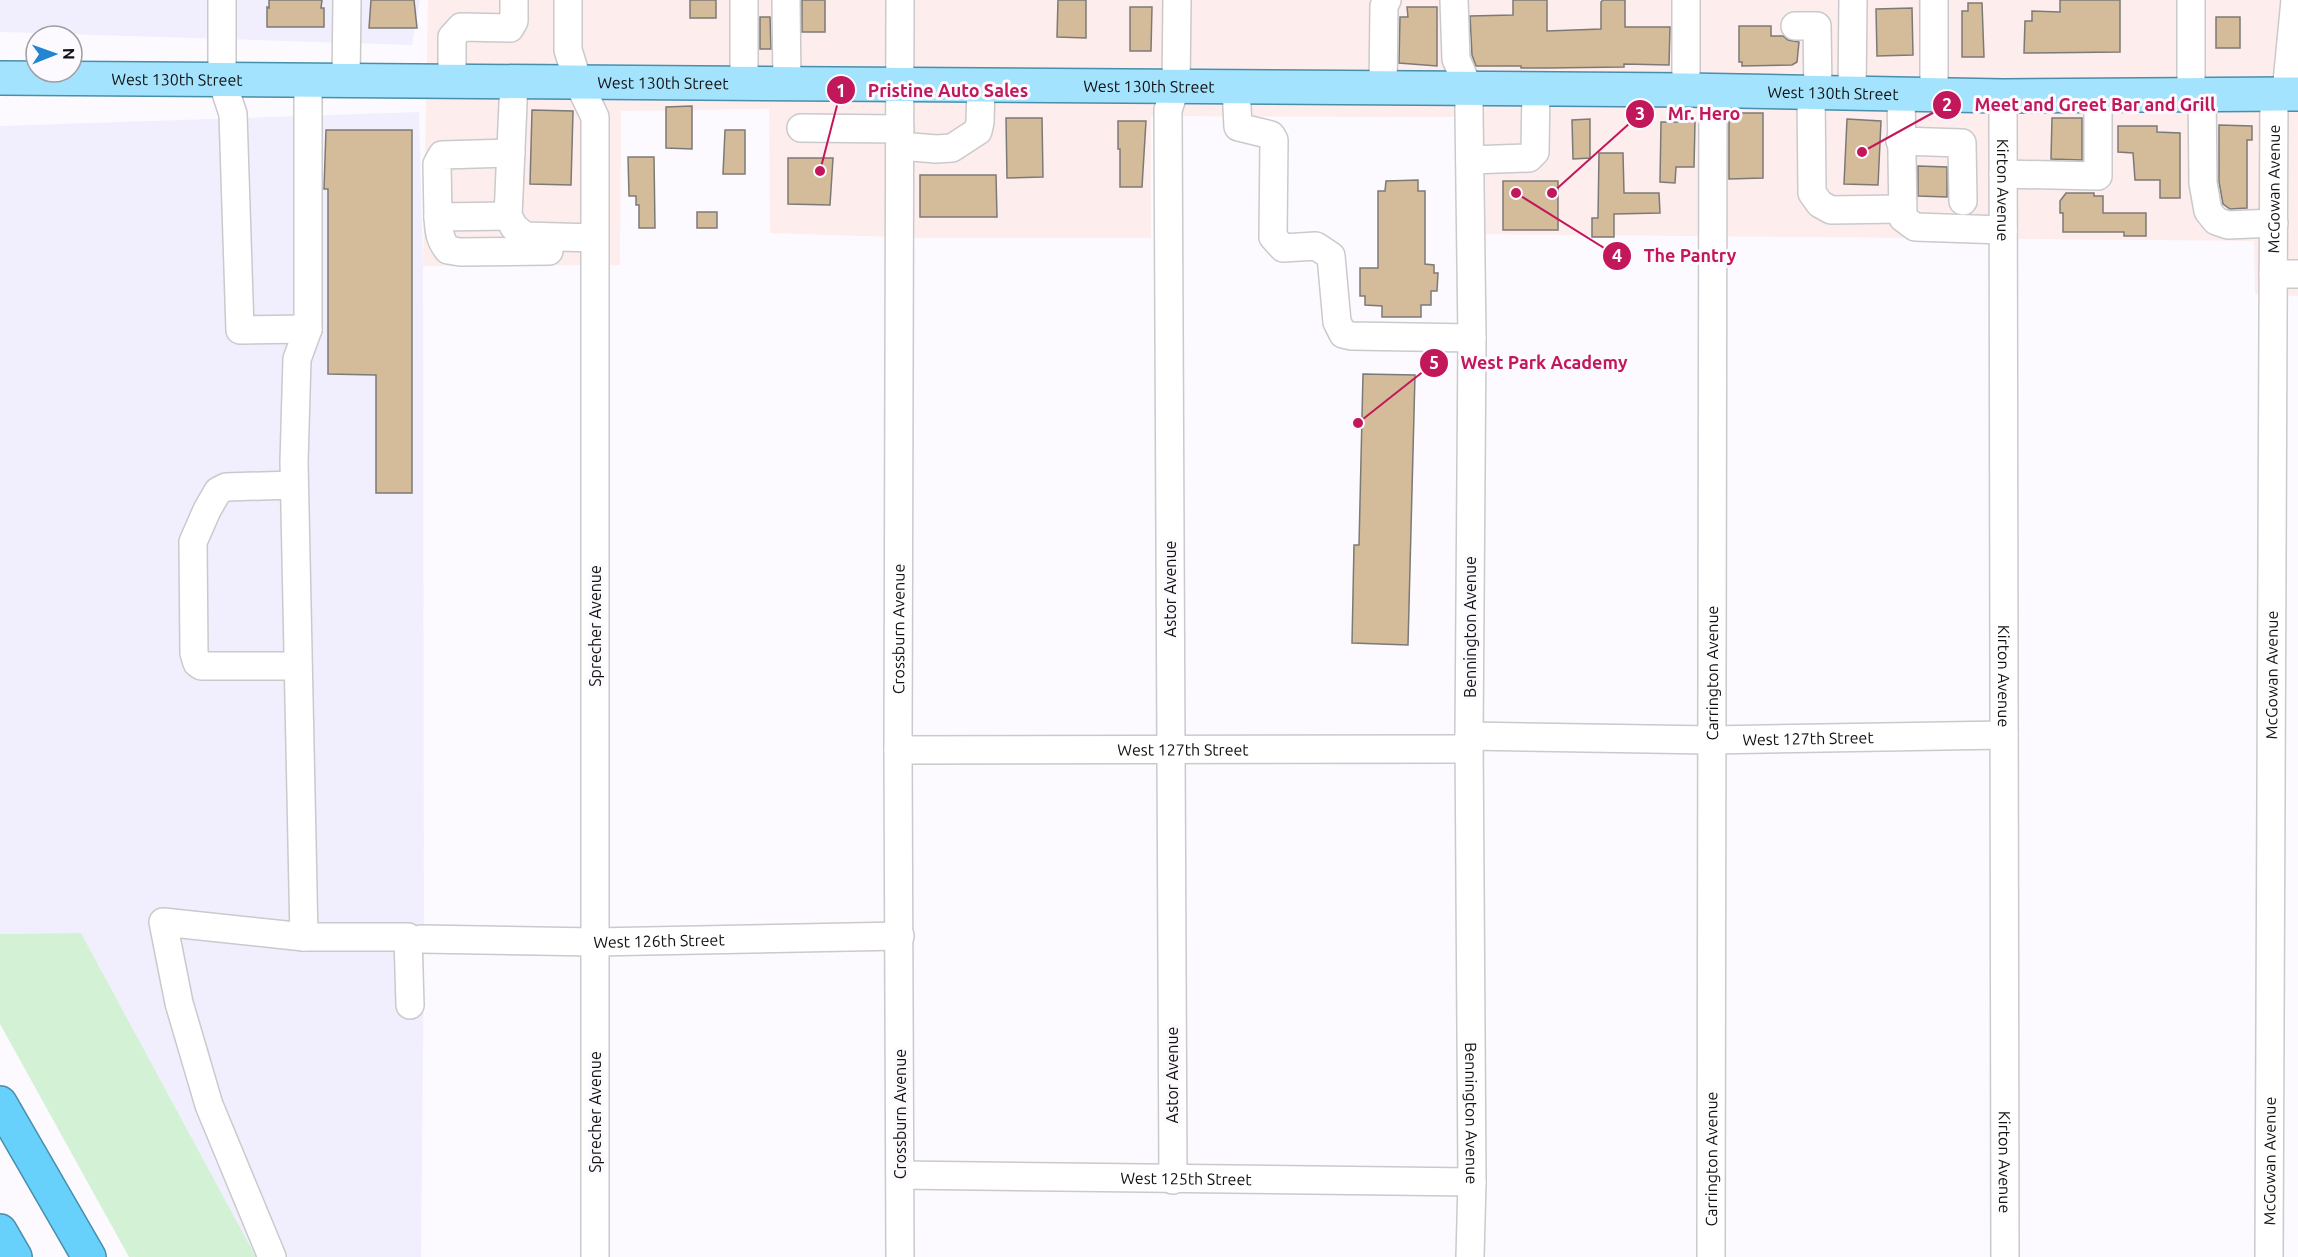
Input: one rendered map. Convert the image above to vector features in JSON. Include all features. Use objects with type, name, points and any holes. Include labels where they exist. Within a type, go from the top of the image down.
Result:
[{"type":"highway","points":[[0,1103],[88,1257]]},
{"type":"highway","points":[[0,1231],[15,1257]]},
{"type":"main road","name":"West 130th Street","points":[[0,78],[900,86],[1176,86],[2003,96],[2286,94]]},
{"type":"street","points":[[222,0],[222,81],[233,114],[240,330],[308,329]]},
{"type":"street","points":[[346,81],[347,0]]},
{"type":"street","points":[[452,81],[452,37],[461,27],[510,28],[514,21],[513,0]]},
{"type":"street","name":"Sprecher Avenue","points":[[568,0],[568,50],[578,82],[595,117],[595,1257]]},
{"type":"street","points":[[744,0],[744,84]]},
{"type":"street","points":[[786,0],[787,85]]},
{"type":"street","name":"Crossburn Avenue","points":[[900,0],[898,750],[900,1257]]},
{"type":"street","name":"Astor Avenue","points":[[1173,1180],[1168,110],[1176,86],[1176,0]]},
{"type":"street","points":[[1383,89],[1384,6],[1387,0]]},
{"type":"street","name":"Bennington Avenue","points":[[1454,0],[1456,59],[1469,90],[1470,160],[1472,338],[1469,742],[1472,1182],[1470,1257]]},
{"type":"street","name":"Carrington Avenue","points":[[1686,0],[1699,91],[1711,740],[1711,1257]]},
{"type":"street","points":[[1852,93],[1853,0]]},
{"type":"street","points":[[1934,0],[1934,94]]},
{"type":"street","points":[[2191,0],[2203,183],[2208,211],[2216,221],[2228,225],[2274,223]]},
{"type":"street","name":"McGowan Avenue","points":[[2270,1257],[2286,274],[2274,223],[2295,0]]},
{"type":"street","points":[[1795,26],[1818,26],[1812,193],[1820,204],[1831,210],[1901,209]]},
{"type":"street","points":[[304,937],[294,485],[297,359],[308,329],[308,81]]},
{"type":"street","points":[[514,81],[508,216],[514,227],[525,236],[595,244]]},
{"type":"street","points":[[801,128],[900,137],[936,149],[952,148],[978,132],[981,86]]},
{"type":"street","points":[[1236,87],[1238,127],[1271,135],[1274,140],[1272,237],[1283,248],[1316,246],[1330,256],[1337,322],[1343,334],[1472,338]]},
{"type":"street","points":[[1470,160],[1529,158],[1535,152],[1536,90]]},
{"type":"street","points":[[1900,94],[1903,218],[1915,227],[2003,230]]},
{"type":"street","points":[[2003,174],[2098,176],[2098,95]]},
{"type":"street","name":"Kirton Avenue","points":[[2003,96],[2005,1257]]},
{"type":"street","points":[[1900,141],[1962,142],[1963,201]]},
{"type":"street","points":[[511,153],[442,155],[437,164],[439,233],[441,242],[448,250],[460,252],[595,244]]},
{"type":"street","points":[[438,217],[508,216]]},
{"type":"street","points":[[294,485],[226,487],[218,491],[193,542],[194,653],[196,663],[201,666],[298,666]]},
{"type":"street","name":"West 127th Street","points":[[898,750],[1171,749],[1469,742],[2004,735]]},
{"type":"street","points":[[272,1257],[209,1105],[179,1003],[163,922],[304,937],[408,937],[410,1005]]},
{"type":"street","name":"West 126th Street","points":[[421,939],[595,942],[900,936]]},
{"type":"street","name":"West 125th Street","points":[[900,1175],[1472,1182]]},
{"type":"shaded area","points":[[0,0],[420,0],[412,45],[84,35],[84,24],[24,24],[24,33],[0,32]]},
{"type":"shaded area","points":[[428,0],[2298,0],[2298,296],[2255,294],[2254,241],[1456,234],[1456,117],[1151,116],[1151,238],[925,238],[770,233],[769,109],[621,111],[620,265],[423,266]]},
{"type":"shaded area","points":[[419,112],[423,266],[424,950],[421,1257],[256,1257],[81,933],[0,934],[0,126]]},
{"type":"green space","points":[[81,933],[256,1257],[129,1257],[0,1024],[0,934]]},
{"type":"building","points":[[269,0],[322,0],[324,27],[267,27]]},
{"type":"building","points":[[371,0],[414,0],[417,28],[369,28]]},
{"type":"building","points":[[690,0],[716,0],[716,18],[690,18]]},
{"type":"building","points":[[802,0],[825,0],[825,32],[802,32]]},
{"type":"building","points":[[1058,0],[1086,0],[1086,38],[1057,37]]},
{"type":"building","points":[[1513,0],[1547,0],[1547,31],[1601,29],[1601,2],[1603,0],[1625,0],[1625,27],[1670,27],[1669,65],[1624,64],[1624,67],[1547,68],[1476,66],[1472,55],[1470,16],[1513,15]]},
{"type":"building","points":[[2060,0],[2120,0],[2120,52],[2024,53],[2025,21],[2032,21],[2032,11],[2060,12]]},
{"type":"building","points":[[1968,3],[1982,3],[1984,57],[1962,57],[1962,11],[1968,11]]},
{"type":"building","points":[[1130,7],[1152,7],[1151,51],[1130,51]]},
{"type":"building","points":[[1407,7],[1437,7],[1437,66],[1399,63],[1400,17],[1408,17]]},
{"type":"building","points":[[1912,8],[1913,55],[1877,56],[1876,9]]},
{"type":"building","points":[[760,17],[770,17],[771,49],[760,49]]},
{"type":"building","points":[[2216,17],[2240,17],[2240,48],[2216,48]]},
{"type":"building","points":[[1739,26],[1771,26],[1771,36],[1783,36],[1788,40],[1799,42],[1797,62],[1792,65],[1742,66],[1742,62],[1739,62]]},
{"type":"building","points":[[692,106],[692,149],[666,148],[666,107]]},
{"type":"building","points":[[532,110],[573,111],[571,185],[530,184]]},
{"type":"building","points":[[1729,113],[1763,113],[1763,178],[1729,179]]},
{"type":"building","points":[[1006,118],[1042,118],[1043,177],[1007,178]]},
{"type":"building","points":[[2052,118],[2082,118],[2082,160],[2051,159]]},
{"type":"building","points":[[1590,119],[1590,158],[1573,159],[1572,120]]},
{"type":"building","points":[[1847,119],[1881,121],[1878,185],[1844,184]]},
{"type":"building","points":[[1118,121],[1146,121],[1142,187],[1120,187]]},
{"type":"building","points":[[1661,122],[1695,122],[1694,167],[1676,167],[1675,183],[1660,182]]},
{"type":"building","points":[[2219,125],[2252,126],[2252,140],[2247,140],[2247,208],[2230,209],[2223,204],[2219,182]]},
{"type":"building","points":[[2118,126],[2157,126],[2157,132],[2180,133],[2180,198],[2160,198],[2160,180],[2135,180],[2133,153],[2118,152]]},
{"type":"building","points":[[326,130],[412,130],[412,493],[376,493],[376,375],[328,374],[328,189],[324,189]]},
{"type":"building","points":[[725,130],[745,130],[745,174],[723,174]]},
{"type":"building","points":[[1599,153],[1623,153],[1624,193],[1659,193],[1660,213],[1614,214],[1614,237],[1592,237],[1592,218],[1598,218]]},
{"type":"building","points":[[628,157],[654,157],[655,228],[639,228],[639,205],[636,205],[636,196],[629,196]]},
{"type":"building","points":[[788,158],[833,158],[830,205],[788,204]]},
{"type":"building","points":[[1918,166],[1947,167],[1947,197],[1918,196]]},
{"type":"building","points":[[920,175],[996,175],[997,217],[920,217]]},
{"type":"building","points":[[1418,180],[1418,191],[1425,191],[1425,264],[1434,265],[1434,273],[1438,273],[1437,291],[1431,291],[1431,305],[1421,305],[1421,317],[1382,317],[1382,306],[1365,305],[1365,296],[1360,296],[1360,268],[1378,268],[1378,191],[1385,191],[1386,181]]},
{"type":"building","points":[[1503,181],[1558,181],[1558,230],[1503,230]]},
{"type":"building","points":[[2066,193],[2094,193],[2094,196],[2103,196],[2103,213],[2146,213],[2146,236],[2124,236],[2124,232],[2063,232],[2063,213],[2060,213],[2060,201]]},
{"type":"building","points":[[697,212],[717,212],[717,228],[697,228]]},
{"type":"building","points":[[1363,374],[1415,375],[1408,645],[1352,643],[1354,545],[1359,545]]},
{"type":"place","name":"Meet and Greet Bar and Grill","points":[[1862,152]]},
{"type":"place","name":"Pristine Auto Sales","points":[[820,171]]},
{"type":"place","name":"The Pantry","points":[[1516,193]]},
{"type":"place","name":"Mr. Hero","points":[[1552,193]]},
{"type":"place","name":"West Park Academy","points":[[1358,423]]}]
